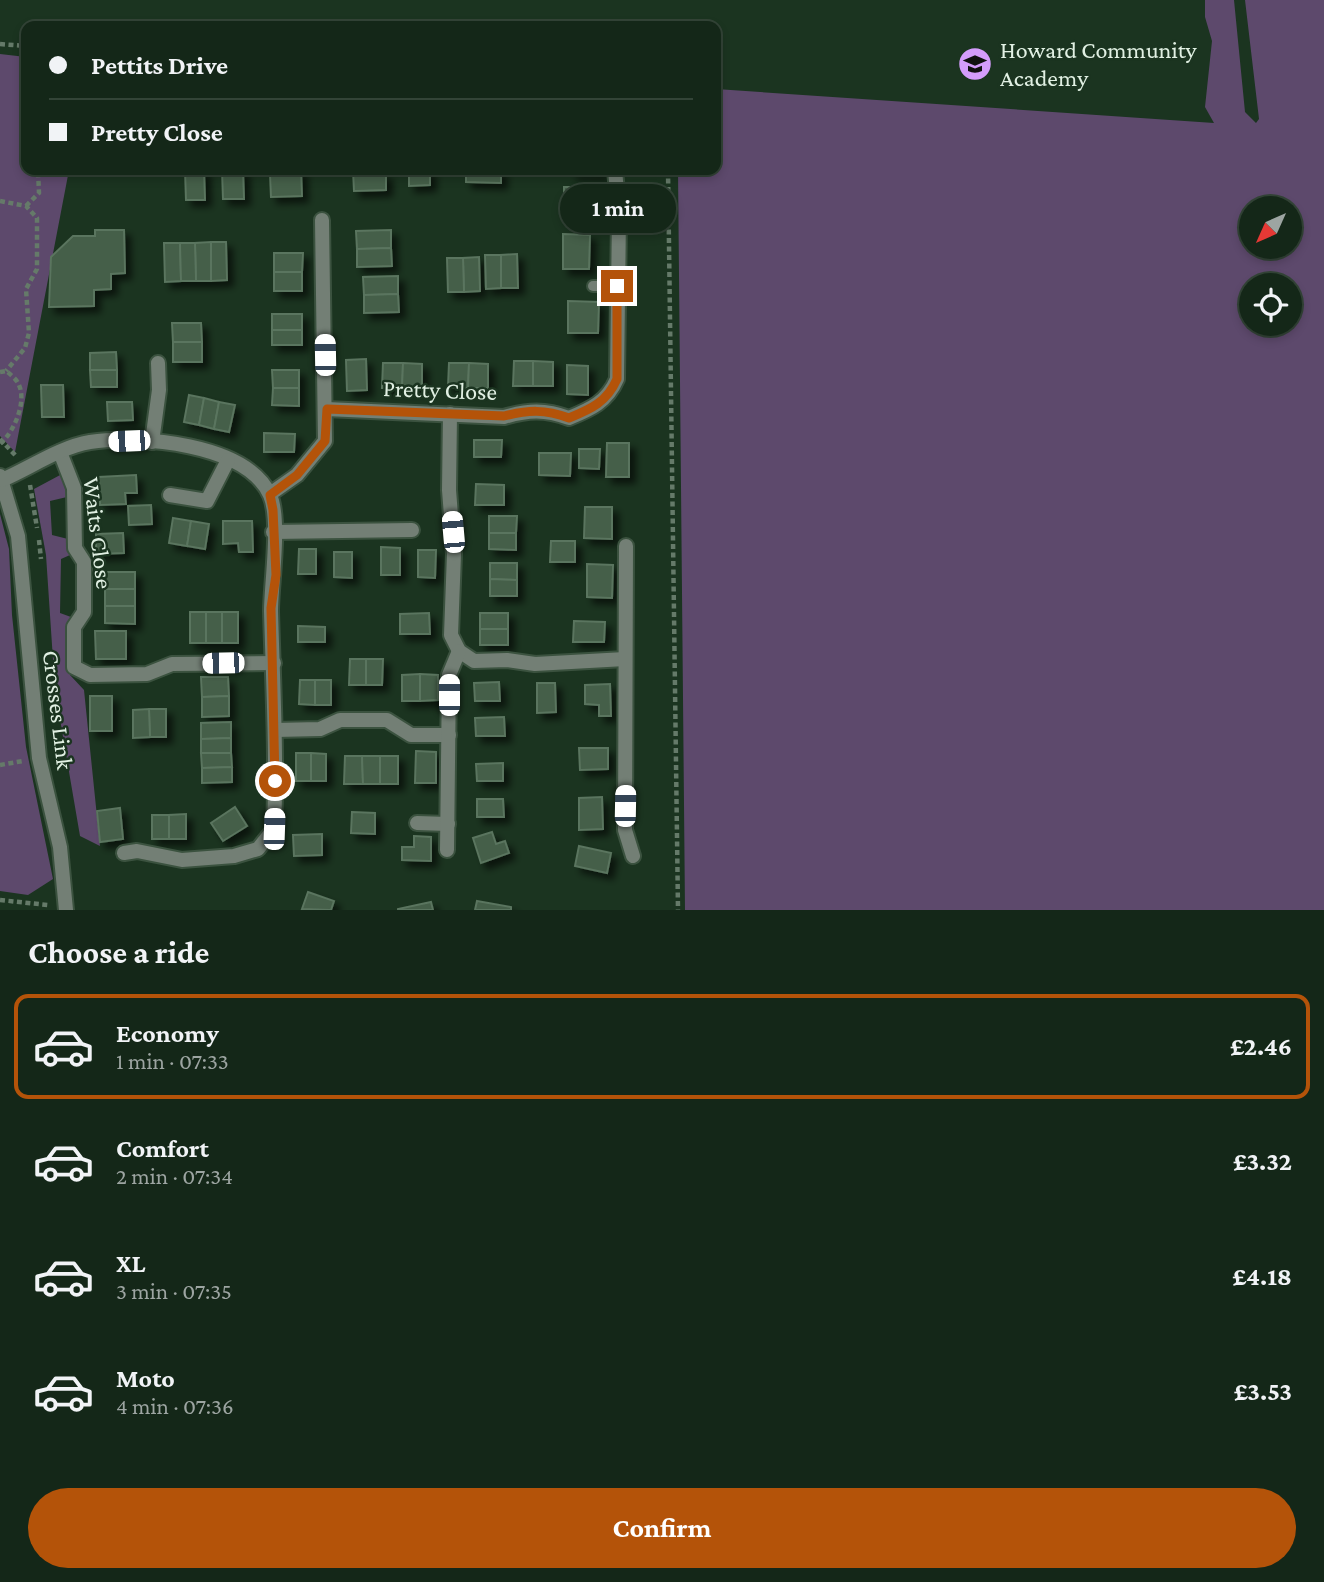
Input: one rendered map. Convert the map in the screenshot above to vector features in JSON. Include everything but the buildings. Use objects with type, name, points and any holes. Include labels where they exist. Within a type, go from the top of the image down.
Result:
[{"type":"street","name":"Pretty Close","points":[[327,409],[504,416],[529,410],[551,411],[569,418],[594,408],[611,392],[617,379],[619,214],[615,175]]},
{"type":"street","points":[[270,495],[297,475],[325,441],[327,409],[322,220]]},
{"type":"street","points":[[152,442],[159,390],[158,363]]},
{"type":"street","points":[[450,414],[449,490],[454,554],[451,635],[459,652],[474,661],[507,660],[535,664],[625,659]]},
{"type":"street","points":[[1,478],[89,442],[152,442],[206,449],[251,473],[270,495],[273,532],[274,829],[258,849],[234,856],[182,859],[137,851],[124,853]]},
{"type":"street","name":"Waits Close","points":[[60,452],[74,488],[75,548],[84,562],[84,612],[74,627],[74,667],[90,676],[147,674],[172,664],[274,663]]},
{"type":"street","points":[[170,495],[207,501],[228,460]]},
{"type":"street","name":"Crosses Link","points":[[1,478],[18,536],[39,758],[60,847],[66,908]]},
{"type":"street","points":[[273,532],[412,530]]},
{"type":"street","points":[[626,545],[625,831],[633,856]]},
{"type":"street","points":[[447,850],[449,674],[459,652]]},
{"type":"street","points":[[275,730],[320,729],[341,720],[387,720],[411,735],[449,735]]},
{"type":"street","points":[[417,823],[448,824]]},
{"type":"lane","points":[[593,286],[617,286]]},
{"type":"path","points":[[0,44],[21,46]]},
{"type":"path","points":[[26,206],[39,193],[38,175]]},
{"type":"path","points":[[668,175],[678,910]]},
{"type":"path","points":[[0,201],[26,206],[37,218],[37,269],[26,289],[29,333],[25,348],[3,372],[19,383],[21,399],[16,425],[0,444]]},
{"type":"path","points":[[0,900],[66,908]]},
{"type":"shaded area","points":[[1205,0],[1234,0],[1245,112],[1256,123],[1259,119],[1245,0],[1324,0],[1324,910],[685,910],[678,175],[721,175],[721,89],[1214,123],[1205,107],[1212,41],[1205,17]]},
{"type":"shaded area","points":[[0,54],[21,56],[21,175],[68,175],[15,452],[0,436]]},
{"type":"shaded area","points":[[62,474],[67,497],[50,501],[52,535],[68,539],[70,555],[61,559],[60,613],[71,617],[70,675],[84,690],[100,846],[80,836],[55,690],[46,555],[34,489]]},
{"type":"shaded area","points":[[0,514],[9,549],[12,615],[26,747],[53,879],[28,895],[0,891]]},
{"type":"place","name":"Howard Community Academy","points":[[975,64]]},
{"type":"route","points":[[275,781],[271,608],[276,575],[270,495],[297,475],[325,441],[327,409],[504,416],[529,410],[551,411],[569,418],[594,408],[611,392],[617,379],[617,286]]}]
